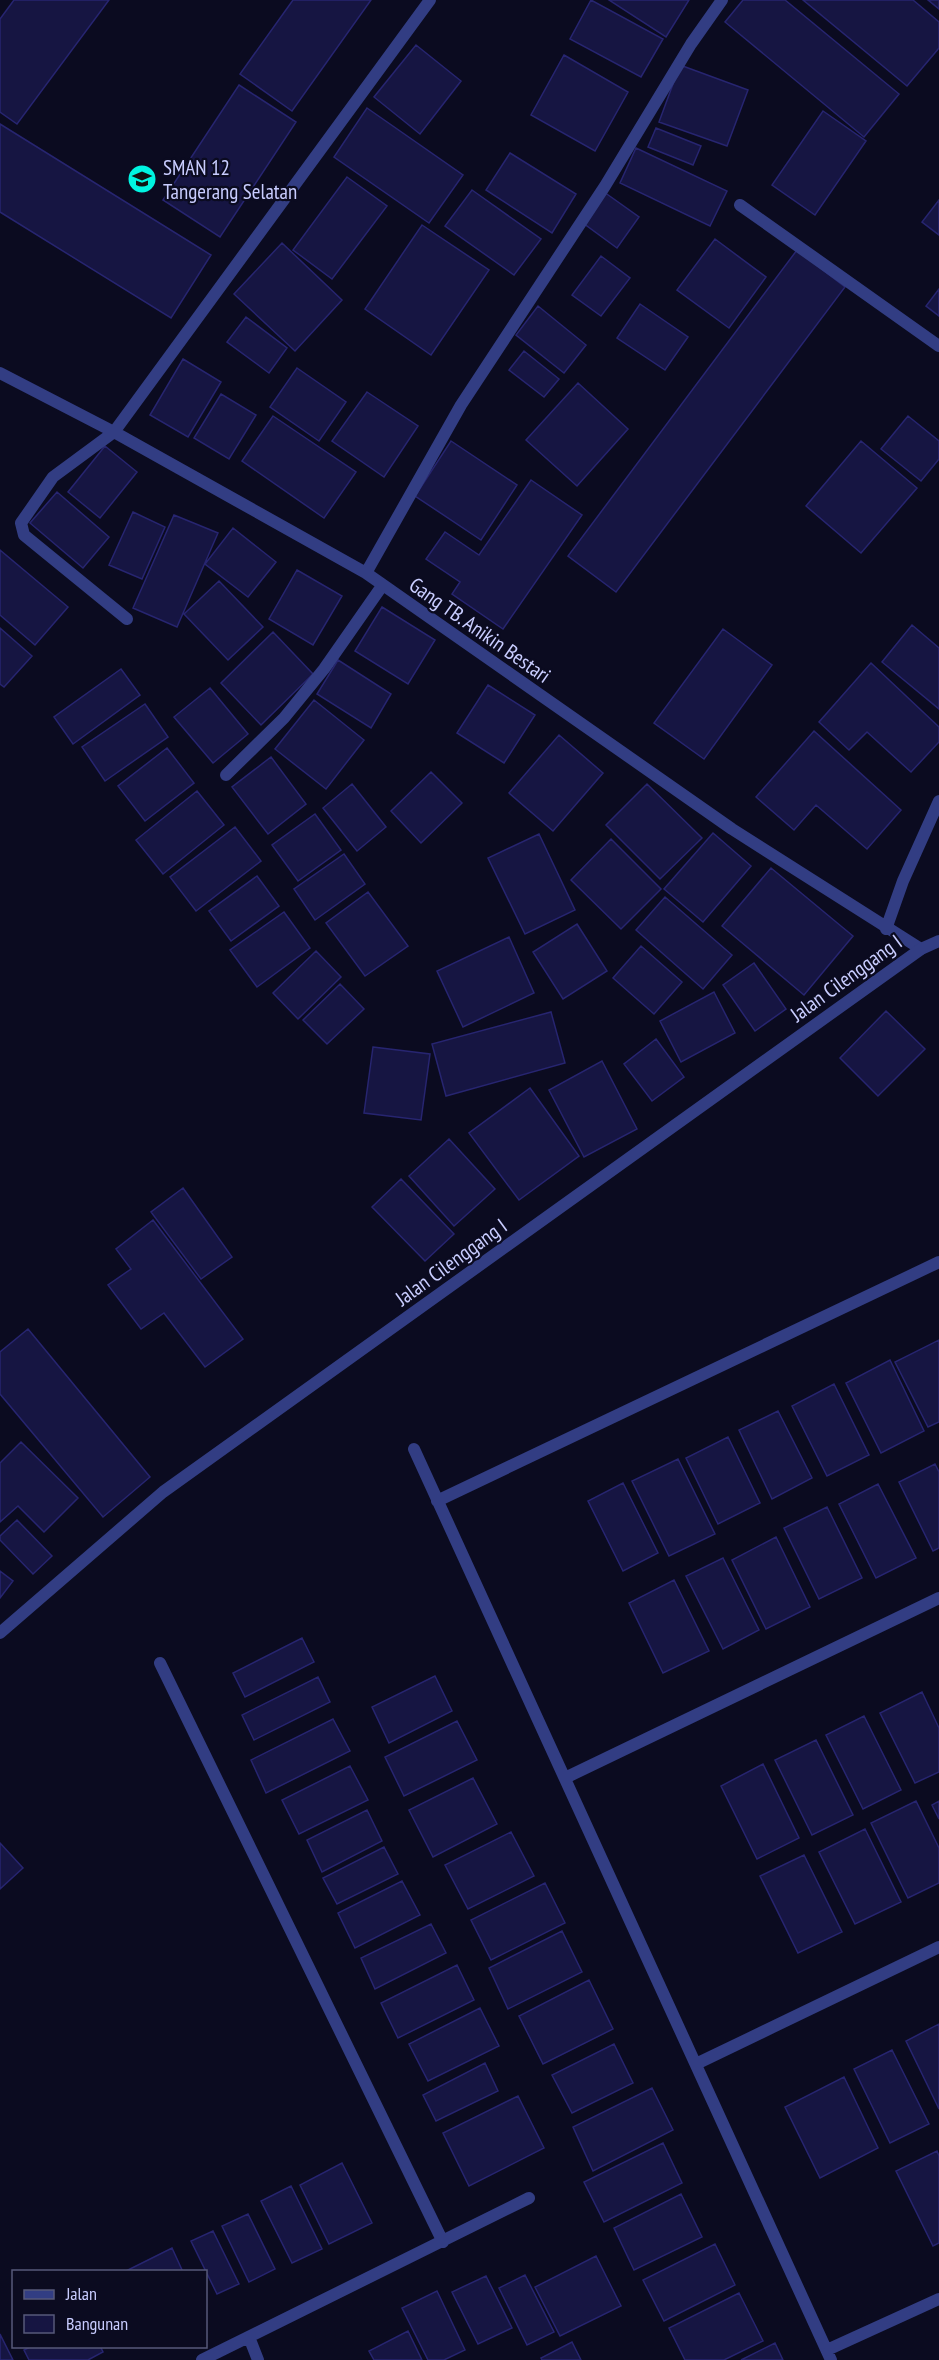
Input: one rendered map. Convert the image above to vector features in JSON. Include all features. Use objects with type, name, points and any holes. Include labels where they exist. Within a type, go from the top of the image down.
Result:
[{"type":"street","points":[[127,619],[24,535],[21,523],[53,477],[114,432],[430,0]]},
{"type":"street","points":[[366,573],[461,405],[605,186],[691,44],[722,0]]},
{"type":"street","points":[[740,205],[939,346]]},
{"type":"street","name":"Gang TB. Anikin Bestari","points":[[0,373],[114,432],[366,573],[732,829],[886,929],[921,949]]},
{"type":"street","points":[[226,775],[284,718],[324,669],[382,586]]},
{"type":"street","points":[[886,929],[903,880],[939,801]]},
{"type":"street","name":"Jalan Cilenggang I","points":[[0,1633],[163,1492],[921,949],[939,941]]},
{"type":"street","points":[[437,1501],[939,1262]]},
{"type":"street","points":[[414,1449],[829,2355],[939,2299]]},
{"type":"street","points":[[565,1778],[939,1598]]},
{"type":"street","points":[[160,1663],[443,2242]]},
{"type":"street","points":[[696,2064],[939,1947]]},
{"type":"street","points":[[202,2360],[529,2198]]},
{"type":"street","points":[[249,2337],[258,2360]]},
{"type":"building","points":[[14,0],[109,0],[17,124],[0,112],[0,19]]},
{"type":"building","points":[[293,0],[371,0],[292,111],[240,74]]},
{"type":"building","points":[[591,0],[663,39],[641,77],[570,39]]},
{"type":"building","points":[[609,0],[689,0],[666,37]]},
{"type":"building","points":[[743,0],[785,0],[899,94],[864,137],[725,22]]},
{"type":"building","points":[[803,0],[913,0],[939,22],[939,48],[907,86]]},
{"type":"building","points":[[928,0],[939,0],[939,9]]},
{"type":"building","points":[[416,45],[461,81],[420,134],[374,97]]},
{"type":"building","points":[[564,55],[628,92],[595,151],[531,115]]},
{"type":"building","points":[[680,65],[748,90],[727,146],[659,122]]},
{"type":"building","points":[[239,85],[296,122],[220,237],[163,200]]},
{"type":"building","points":[[367,108],[463,175],[429,223],[334,157]]},
{"type":"building","points":[[823,111],[866,141],[815,215],[772,185]]},
{"type":"building","points":[[0,124],[211,255],[171,318],[0,212]]},
{"type":"building","points":[[656,128],[701,146],[693,165],[648,147]]},
{"type":"building","points":[[636,148],[727,191],[710,226],[620,183]]},
{"type":"building","points":[[510,153],[576,194],[552,233],[486,190]]},
{"type":"building","points":[[347,177],[387,206],[332,279],[293,250]]},
{"type":"building","points":[[472,190],[541,239],[514,275],[445,226]]},
{"type":"building","points":[[604,192],[639,217],[617,248],[583,223]]},
{"type":"building","points":[[939,200],[939,235],[922,222]]},
{"type":"building","points":[[422,225],[489,270],[431,355],[365,309]]},
{"type":"building","points":[[715,239],[766,277],[729,328],[677,290]]},
{"type":"building","points":[[282,243],[342,300],[295,351],[234,294]]},
{"type":"building","points":[[797,250],[845,287],[616,592],[568,556]]},
{"type":"building","points":[[601,256],[630,278],[601,316],[572,295]]},
{"type":"building","points":[[939,289],[939,316],[926,306]]},
{"type":"building","points":[[640,304],[688,337],[665,370],[617,338]]},
{"type":"building","points":[[538,306],[586,345],[564,373],[516,335]]},
{"type":"building","points":[[246,317],[287,348],[269,373],[227,342]]},
{"type":"building","points":[[524,351],[559,379],[544,397],[509,370]]},
{"type":"building","points":[[183,359],[221,382],[188,437],[150,415]]},
{"type":"building","points":[[297,368],[346,402],[319,441],[270,407]]},
{"type":"building","points":[[578,383],[628,429],[577,486],[526,440]]},
{"type":"building","points":[[367,392],[418,426],[384,477],[332,441]]},
{"type":"building","points":[[221,394],[256,415],[229,459],[194,438]]},
{"type":"building","points":[[273,416],[356,472],[324,518],[242,461]]},
{"type":"building","points":[[908,416],[939,441],[939,459],[921,481],[881,449]]},
{"type":"building","points":[[451,441],[517,485],[481,540],[415,496]]},
{"type":"building","points":[[861,441],[917,488],[861,553],[806,506]]},
{"type":"building","points":[[105,446],[137,472],[100,518],[68,492]]},
{"type":"building","points":[[531,480],[582,515],[503,629],[452,594],[460,582],[426,559],[445,532],[479,555]]},
{"type":"building","points":[[57,492],[109,537],[83,568],[30,523]]},
{"type":"building","points":[[133,512],[165,527],[142,579],[109,565]]},
{"type":"building","points":[[174,515],[218,533],[177,627],[133,608]]},
{"type":"building","points":[[233,528],[276,562],[248,597],[205,564]]},
{"type":"building","points":[[0,550],[68,607],[35,645],[0,615]]},
{"type":"building","points":[[297,570],[342,596],[313,645],[269,619]]},
{"type":"building","points":[[219,581],[263,627],[228,660],[184,614]]},
{"type":"building","points":[[382,607],[435,640],[408,684],[355,651]]},
{"type":"building","points":[[912,625],[939,648],[939,709],[882,662]]},
{"type":"building","points":[[0,628],[32,656],[4,687],[0,684]]},
{"type":"building","points":[[723,629],[772,665],[704,759],[654,723]]},
{"type":"building","points":[[273,632],[313,674],[261,725],[221,683]]},
{"type":"building","points":[[338,660],[391,694],[371,728],[317,694]]},
{"type":"building","points":[[871,663],[939,727],[939,742],[911,772],[867,732],[849,750],[819,722]]},
{"type":"building","points":[[121,669],[140,695],[73,744],[54,717]]},
{"type":"building","points":[[488,685],[535,715],[504,763],[457,733]]},
{"type":"building","points":[[210,688],[248,734],[213,763],[174,717]]},
{"type":"building","points":[[314,700],[364,740],[326,789],[275,749]]},
{"type":"building","points":[[145,704],[168,737],[105,781],[82,747]]},
{"type":"building","points":[[814,731],[901,810],[867,849],[816,805],[794,830],[756,797]]},
{"type":"building","points":[[559,735],[603,773],[553,831],[509,793]]},
{"type":"building","points":[[167,748],[194,783],[145,821],[118,786]]},
{"type":"building","points":[[271,757],[306,804],[268,834],[232,787]]},
{"type":"building","points":[[431,772],[462,803],[421,843],[391,811]]},
{"type":"building","points":[[352,784],[386,827],[357,851],[323,808]]},
{"type":"building","points":[[647,784],[702,838],[660,879],[606,825]]},
{"type":"building","points":[[197,791],[224,825],[163,874],[136,840]]},
{"type":"building","points":[[315,814],[341,850],[298,881],[272,845]]},
{"type":"building","points":[[235,827],[261,861],[196,911],[170,877]]},
{"type":"building","points":[[713,833],[751,866],[703,922],[664,889]]},
{"type":"building","points":[[539,834],[575,910],[525,934],[488,858]]},
{"type":"building","points":[[611,839],[661,889],[621,929],[571,880]]},
{"type":"building","points":[[344,854],[365,884],[315,920],[294,889]]},
{"type":"building","points":[[771,868],[853,936],[804,995],[722,926]]},
{"type":"building","points":[[257,876],[279,906],[231,941],[209,911]]},
{"type":"building","points":[[368,892],[408,946],[365,976],[326,923]]},
{"type":"building","points":[[665,897],[732,955],[703,989],[636,930]]},
{"type":"building","points":[[284,912],[310,948],[257,987],[230,950]]},
{"type":"building","points":[[577,924],[607,971],[563,999],[533,952]]},
{"type":"building","points":[[509,937],[534,993],[463,1027],[437,971]]},
{"type":"building","points":[[641,946],[682,982],[654,1014],[613,978]]},
{"type":"building","points":[[316,951],[341,977],[298,1019],[273,993]]},
{"type":"building","points":[[754,963],[786,1009],[755,1031],[723,985]]},
{"type":"building","points":[[340,984],[364,1009],[327,1044],[303,1020]]},
{"type":"building","points":[[714,992],[735,1033],[681,1062],[660,1021]]},
{"type":"building","points":[[886,1011],[925,1049],[878,1096],[840,1058]]},
{"type":"building","points":[[551,1012],[565,1063],[446,1096],[432,1044]]},
{"type":"building","points":[[656,1039],[684,1077],[652,1101],[624,1064]]},
{"type":"building","points":[[373,1047],[430,1054],[421,1120],[364,1113]]},
{"type":"building","points":[[602,1061],[637,1129],[584,1157],[549,1090]]},
{"type":"building","points":[[530,1088],[579,1156],[519,1200],[469,1133]]},
{"type":"building","points":[[449,1139],[495,1189],[454,1226],[409,1176]]},
{"type":"building","points":[[401,1179],[454,1234],[425,1261],[372,1207]]},
{"type":"building","points":[[183,1188],[232,1257],[201,1279],[151,1212]]},
{"type":"building","points":[[153,1220],[243,1339],[205,1367],[164,1313],[141,1329],[108,1285],[131,1269],[116,1249]]},
{"type":"building","points":[[28,1329],[150,1477],[103,1517],[0,1394],[0,1352]]},
{"type":"building","points":[[939,1340],[939,1422],[928,1427],[895,1362]]},
{"type":"building","points":[[890,1360],[924,1431],[881,1453],[846,1383]]},
{"type":"building","points":[[834,1384],[869,1455],[827,1476],[792,1406]]},
{"type":"building","points":[[778,1411],[812,1478],[772,1499],[739,1430]]},
{"type":"building","points":[[728,1437],[760,1503],[718,1524],[686,1458]]},
{"type":"building","points":[[21,1442],[78,1498],[44,1532],[18,1506],[0,1522],[0,1463]]},
{"type":"building","points":[[678,1459],[715,1534],[669,1556],[632,1481]]},
{"type":"building","points":[[935,1464],[939,1472],[939,1548],[933,1551],[899,1482]]},
{"type":"building","points":[[623,1483],[658,1553],[623,1571],[588,1501]]},
{"type":"building","points":[[878,1484],[916,1558],[876,1578],[839,1504]]},
{"type":"building","points":[[827,1507],[862,1578],[819,1599],[784,1528]]},
{"type":"building","points":[[17,1520],[52,1556],[33,1574],[0,1540],[0,1536]]},
{"type":"building","points":[[776,1537],[810,1607],[766,1629],[732,1560]]},
{"type":"building","points":[[723,1558],[759,1630],[723,1649],[686,1576]]},
{"type":"building","points":[[0,1571],[13,1581],[0,1598]]},
{"type":"building","points":[[674,1580],[709,1651],[663,1673],[629,1603]]},
{"type":"building","points":[[302,1638],[314,1662],[245,1697],[233,1673]]},
{"type":"building","points":[[435,1676],[452,1711],[389,1743],[372,1707]]},
{"type":"building","points":[[318,1677],[330,1702],[254,1740],[242,1715]]},
{"type":"building","points":[[922,1692],[939,1728],[939,1772],[915,1783],[880,1713]]},
{"type":"building","points":[[864,1716],[901,1790],[863,1809],[826,1735]]},
{"type":"building","points":[[333,1719],[350,1751],[266,1793],[251,1760]]},
{"type":"building","points":[[457,1721],[477,1760],[404,1796],[385,1757]]},
{"type":"building","points":[[816,1740],[853,1815],[812,1835],[775,1760]]},
{"type":"building","points":[[763,1764],[799,1838],[757,1859],[721,1786]]},
{"type":"building","points":[[350,1766],[368,1800],[299,1834],[282,1800]]},
{"type":"building","points":[[473,1778],[497,1824],[433,1857],[409,1810]]},
{"type":"building","points":[[916,1801],[939,1848],[939,1883],[908,1898],[871,1823]]},
{"type":"building","points":[[939,1801],[939,1819],[932,1805]]},
{"type":"building","points":[[367,1810],[382,1841],[322,1872],[307,1840]]},
{"type":"building","points":[[865,1829],[901,1902],[855,1924],[819,1852]]},
{"type":"building","points":[[511,1832],[534,1876],[468,1909],[445,1865]]},
{"type":"building","points":[[0,1843],[23,1868],[0,1889]]},
{"type":"building","points":[[384,1847],[398,1874],[337,1904],[323,1878]]},
{"type":"building","points":[[804,1855],[842,1932],[798,1953],[760,1876]]},
{"type":"building","points":[[402,1881],[420,1915],[355,1948],[338,1913]]},
{"type":"building","points":[[545,1883],[565,1923],[491,1960],[471,1920]]},
{"type":"building","points":[[431,1924],[446,1953],[375,1989],[361,1958]]},
{"type":"building","points":[[562,1931],[582,1972],[508,2009],[489,1968]]},
{"type":"building","points":[[457,1965],[474,2000],[398,2038],[381,2003]]},
{"type":"building","points":[[589,1980],[613,2029],[543,2064],[519,2016]]},
{"type":"building","points":[[480,2008],[499,2046],[428,2081],[409,2044]]},
{"type":"building","points":[[939,2024],[939,2109],[906,2041]]},
{"type":"building","points":[[614,2044],[633,2083],[572,2113],[552,2075]]},
{"type":"building","points":[[892,2050],[929,2124],[890,2143],[854,2069]]},
{"type":"building","points":[[485,2063],[498,2091],[436,2121],[423,2095]]},
{"type":"building","points":[[844,2077],[878,2148],[820,2178],[785,2107]]},
{"type":"building","points":[[652,2088],[673,2130],[593,2171],[573,2127]]},
{"type":"building","points":[[518,2096],[544,2148],[469,2186],[443,2133]]},
{"type":"building","points":[[663,2143],[682,2183],[604,2222],[584,2182]]},
{"type":"building","points":[[937,2151],[939,2156],[939,2243],[933,2246],[896,2171]]},
{"type":"building","points":[[342,2163],[372,2223],[329,2244],[300,2185]]},
{"type":"building","points":[[291,2186],[322,2249],[292,2263],[261,2201]]},
{"type":"building","points":[[681,2194],[702,2237],[634,2270],[614,2228]]},
{"type":"building","points":[[248,2214],[275,2269],[249,2282],[222,2226]]},
{"type":"building","points":[[213,2231],[239,2284],[217,2294],[191,2241]]},
{"type":"building","points":[[715,2244],[735,2285],[664,2321],[643,2280]]},
{"type":"building","points":[[172,2248],[182,2270],[128,2270]]},
{"type":"building","points":[[596,2256],[621,2306],[560,2336],[535,2287]]},
{"type":"building","points":[[525,2275],[554,2332],[527,2345],[499,2288]]},
{"type":"building","points":[[486,2276],[512,2328],[478,2344],[452,2292]]},
{"type":"building","points":[[437,2291],[465,2350],[444,2360],[428,2360],[402,2308]]},
{"type":"building","points":[[739,2293],[763,2341],[724,2360],[685,2360],[669,2328]]},
{"type":"building","points":[[408,2331],[422,2360],[374,2360],[369,2351]]},
{"type":"building","points":[[0,2334],[13,2360],[0,2360]]},
{"type":"building","points":[[572,2342],[581,2360],[542,2360],[541,2358]]},
{"type":"building","points":[[775,2343],[783,2360],[741,2360]]},
{"type":"building","points":[[28,2348],[101,2348],[103,2352],[88,2360],[29,2360],[24,2350]]},
{"type":"place","name":"SMAN 12 Tangerang Selatan","points":[[142,179]]}]
